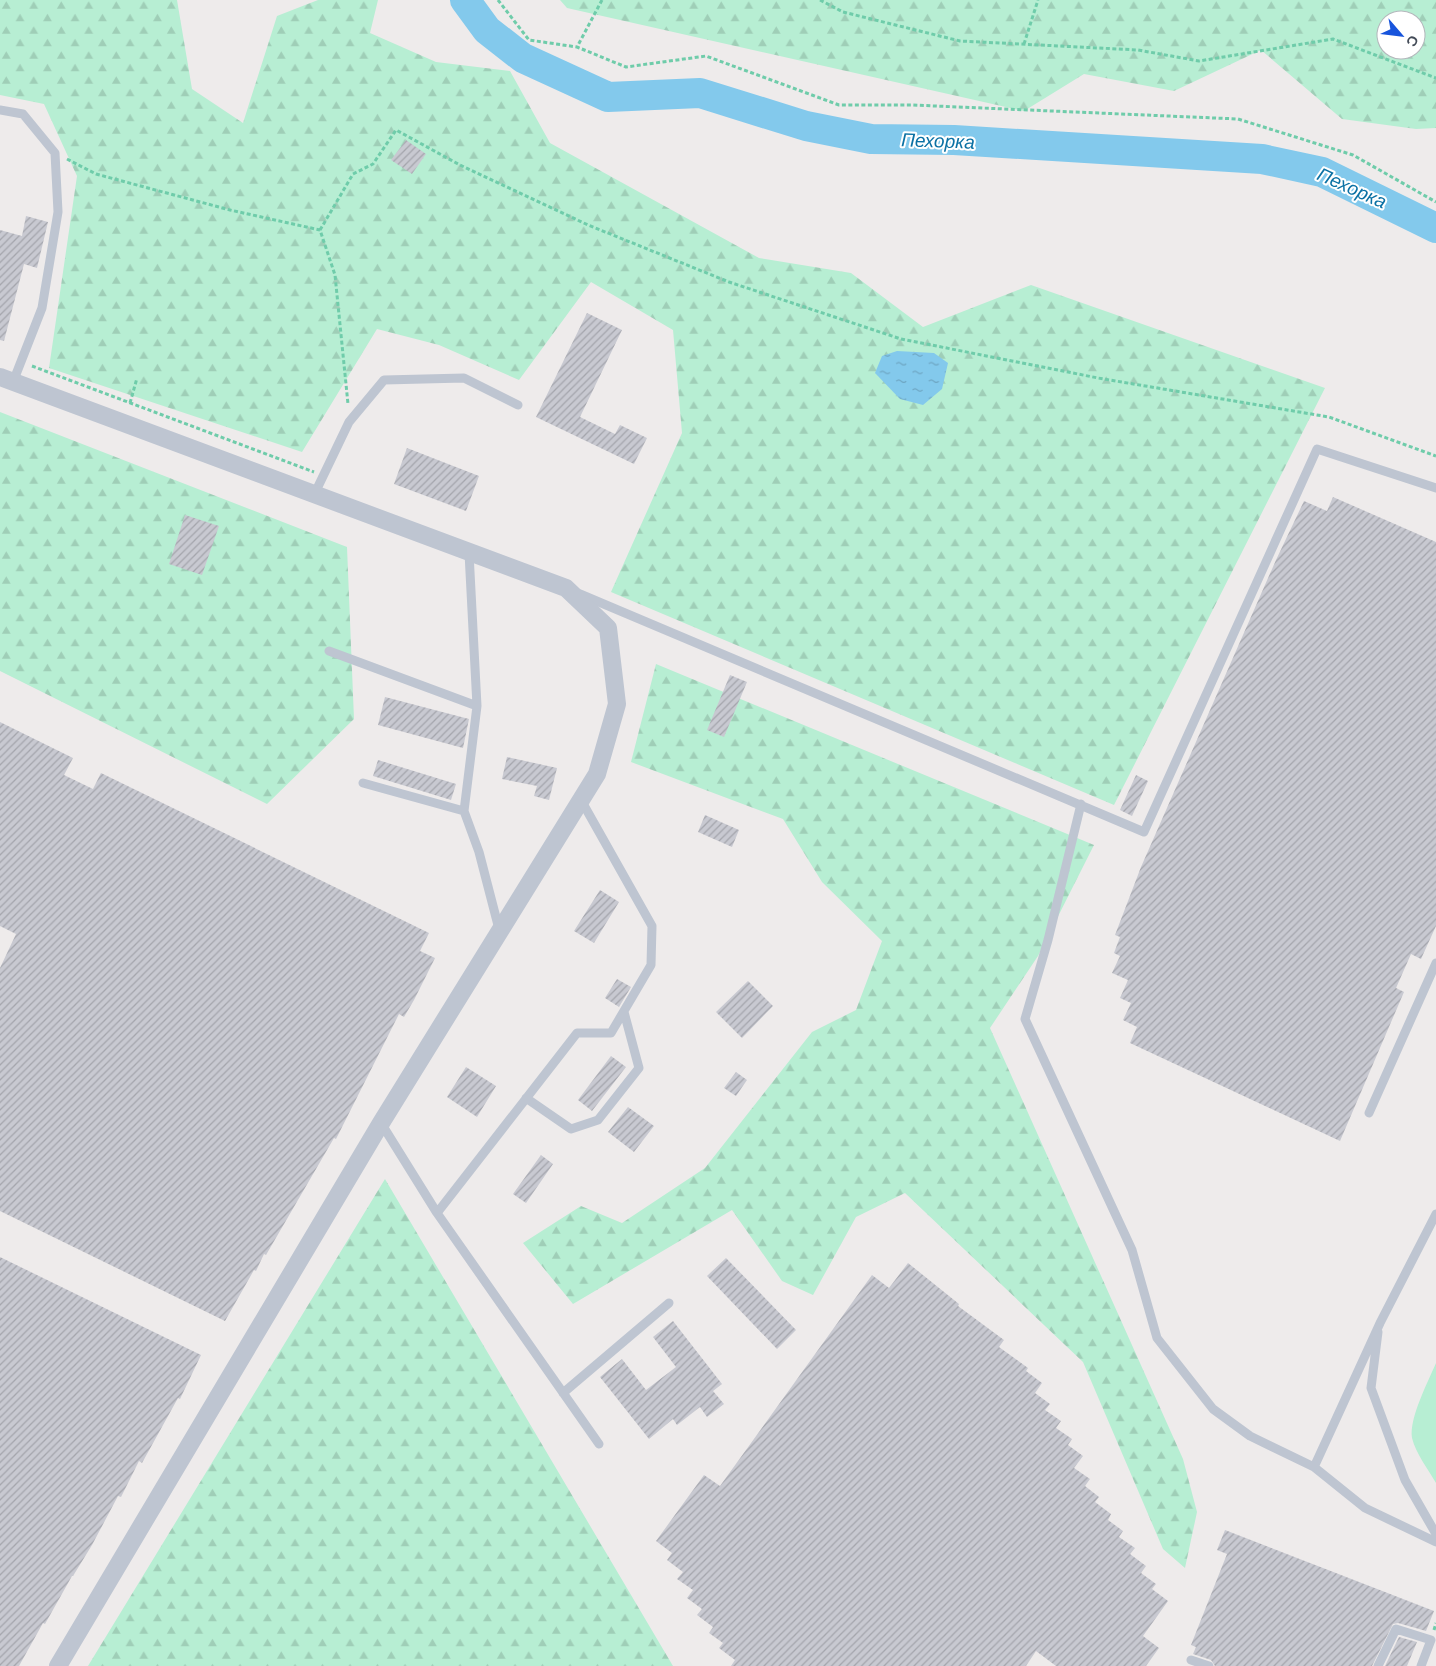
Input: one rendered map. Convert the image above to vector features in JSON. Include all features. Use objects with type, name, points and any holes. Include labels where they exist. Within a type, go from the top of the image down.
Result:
[{"type":"street","points":[[6,379],[566,588],[608,628],[616,704],[597,774],[381,1123],[58,1666]]},
{"type":"lane","points":[[0,110],[23,114],[55,153],[58,212],[42,308],[20,362],[6,379]]},
{"type":"lane","points":[[314,495],[349,422],[384,380],[464,378],[518,405]]},
{"type":"lane","points":[[566,588],[1144,832],[1317,449],[1436,488]]},
{"type":"lane","points":[[469,553],[477,706],[464,811],[479,852],[500,932]]},
{"type":"lane","points":[[329,651],[477,706]]},
{"type":"lane","points":[[363,783],[464,811]]},
{"type":"lane","points":[[437,1213],[577,1033],[611,1033],[651,965],[652,926],[581,800]]},
{"type":"lane","points":[[1081,804],[1048,940],[1025,1019],[1132,1250],[1157,1338],[1212,1409],[1250,1436],[1314,1467],[1365,1508],[1436,1542]]},
{"type":"lane","points":[[1370,1113],[1436,963]]},
{"type":"lane","points":[[526,1098],[571,1129],[598,1120],[639,1068],[624,1012]]},
{"type":"lane","points":[[381,1123],[437,1213],[599,1444]]},
{"type":"lane","points":[[1314,1467],[1380,1323],[1436,1214]]},
{"type":"lane","points":[[563,1393],[670,1303]]},
{"type":"lane","points":[[1380,1323],[1371,1388],[1405,1480],[1436,1534]]},
{"type":"lane","points":[[1378,1666],[1396,1629],[1431,1640],[1421,1666]]},
{"type":"lane","points":[[1191,1660],[1209,1666]]},
{"type":"path","points":[[498,0],[529,40],[577,47],[626,67],[706,56],[839,105],[912,106],[1238,119],[1353,155],[1436,202]]},
{"type":"path","points":[[577,47],[602,0]]},
{"type":"path","points":[[820,0],[843,12],[960,41],[1138,50],[1200,61],[1333,39],[1436,78]]},
{"type":"path","points":[[1024,44],[1038,0]]},
{"type":"path","points":[[349,422],[335,276],[320,230],[353,174],[373,164],[396,130],[460,165],[588,225],[729,282],[901,339],[1098,378],[1329,417],[1436,456]]},
{"type":"path","points":[[55,153],[96,174],[230,210],[320,230]]},
{"type":"path","points":[[20,362],[324,476]]},
{"type":"path","points":[[130,403],[137,378]]},
{"type":"green space","points":[[0,0],[177,0],[192,89],[243,123],[277,16],[318,0],[378,0],[370,33],[436,62],[510,71],[550,143],[759,258],[851,273],[923,327],[1031,285],[1325,388],[1114,805],[611,592],[682,433],[673,330],[591,282],[519,380],[439,345],[377,329],[302,452],[49,368],[77,176],[44,104],[0,95]]},
{"type":"green space","points":[[560,0],[1436,0],[1436,128],[1416,129],[1342,119],[1261,50],[1174,91],[1084,74],[1024,111],[567,8]]},
{"type":"green space","points":[[0,412],[347,547],[354,719],[267,804],[0,671]]},
{"type":"green space","points":[[656,664],[1094,845],[1038,956],[990,1028],[1183,1459],[1197,1512],[1185,1568],[1163,1549],[1083,1362],[905,1193],[856,1217],[813,1295],[782,1281],[732,1210],[573,1304],[523,1243],[581,1206],[622,1223],[705,1168],[812,1032],[856,1010],[882,941],[822,882],[783,819],[631,762]]},
{"type":"green space","points":[[385,1179],[673,1666],[88,1666]]},
{"type":"green space","points":[[1436,1363],[1436,1483],[1416,1450],[1412,1438],[1412,1430],[1416,1410]]},
{"type":"water","points":[[897,351],[934,353],[948,363],[942,389],[923,405],[900,399],[875,373],[882,356]]},
{"type":"building","points":[[406,140],[426,154],[412,174],[391,160]]},
{"type":"building","points":[[26,216],[48,222],[37,268],[24,264],[4,341],[0,340],[0,230],[22,236]]},
{"type":"building","points":[[587,313],[622,330],[580,417],[615,434],[620,425],[647,438],[634,464],[536,417]]},
{"type":"building","points":[[407,448],[479,476],[466,511],[394,484]]},
{"type":"building","points":[[1333,497],[1436,542],[1436,926],[1421,959],[1411,954],[1396,988],[1404,992],[1340,1141],[1130,1043],[1137,1027],[1123,1020],[1131,1003],[1120,998],[1128,980],[1112,973],[1120,956],[1114,953],[1120,937],[1115,935],[1141,867],[1276,560],[1304,501],[1327,511]]},
{"type":"building","points":[[185,515],[219,526],[202,575],[169,564]]},
{"type":"building","points":[[730,675],[747,682],[724,737],[707,730]]},
{"type":"building","points":[[385,697],[469,719],[463,748],[378,725]]},
{"type":"building","points":[[0,722],[73,758],[64,775],[93,789],[101,773],[429,933],[420,951],[435,958],[414,1000],[404,1017],[399,1014],[336,1139],[334,1138],[225,1321],[0,1211],[0,968],[16,934],[0,926]]},
{"type":"building","points":[[507,757],[557,768],[549,800],[534,796],[537,786],[502,779]]},
{"type":"building","points":[[378,760],[456,784],[451,800],[373,776]]},
{"type":"building","points":[[1136,775],[1148,781],[1132,816],[1120,810]]},
{"type":"building","points":[[705,815],[739,830],[732,847],[698,832]]},
{"type":"building","points":[[600,890],[619,902],[594,943],[574,931]]},
{"type":"building","points":[[617,979],[631,987],[619,1007],[605,998]]},
{"type":"building","points":[[748,981],[773,1006],[742,1038],[716,1012]]},
{"type":"building","points":[[611,1056],[626,1067],[592,1111],[578,1100]]},
{"type":"building","points":[[466,1067],[496,1086],[477,1117],[447,1097]]},
{"type":"building","points":[[736,1072],[747,1080],[736,1096],[724,1088]]},
{"type":"building","points":[[628,1107],[654,1126],[634,1152],[608,1132]]},
{"type":"building","points":[[541,1155],[553,1164],[526,1203],[513,1194]]},
{"type":"building","points":[[0,1257],[201,1355],[180,1399],[178,1398],[142,1463],[139,1461],[121,1497],[118,1496],[92,1545],[45,1624],[43,1623],[19,1666],[0,1666]]},
{"type":"building","points":[[726,1258],[796,1330],[777,1349],[707,1276]]},
{"type":"building","points":[[908,1263],[959,1304],[958,1306],[1004,1340],[999,1347],[1028,1368],[1026,1371],[1042,1383],[1035,1393],[1050,1404],[1045,1410],[1061,1421],[1056,1428],[1072,1439],[1068,1445],[1083,1456],[1074,1468],[1090,1479],[1085,1486],[1099,1497],[1095,1502],[1111,1514],[1108,1520],[1123,1531],[1119,1537],[1135,1548],[1130,1554],[1146,1566],[1141,1573],[1156,1584],[1152,1589],[1168,1601],[1143,1636],[1159,1648],[1146,1666],[1056,1666],[1036,1651],[1026,1666],[731,1666],[735,1660],[719,1648],[723,1643],[709,1633],[713,1627],[697,1615],[702,1609],[687,1598],[693,1590],[677,1579],[683,1572],[667,1560],[672,1553],[656,1541],[704,1475],[720,1486],[872,1275],[889,1288]]},
{"type":"building","points":[[673,1321],[722,1384],[713,1391],[724,1404],[707,1417],[700,1407],[677,1425],[673,1419],[649,1439],[600,1377],[622,1359],[646,1390],[676,1367],[653,1337]]},
{"type":"building","points":[[1225,1530],[1434,1611],[1426,1631],[1398,1623],[1393,1624],[1372,1666],[1215,1666],[1211,1660],[1193,1654],[1196,1647],[1191,1645],[1227,1554],[1217,1550]]},
{"type":"building","points":[[1399,1637],[1417,1642],[1407,1666],[1385,1666]]},
{"type":"waterway","name":"Пехорка","points":[[465,0],[487,30],[523,58],[608,97],[700,93],[806,126],[871,139],[954,140],[1262,159],[1322,172],[1436,228]]}]
